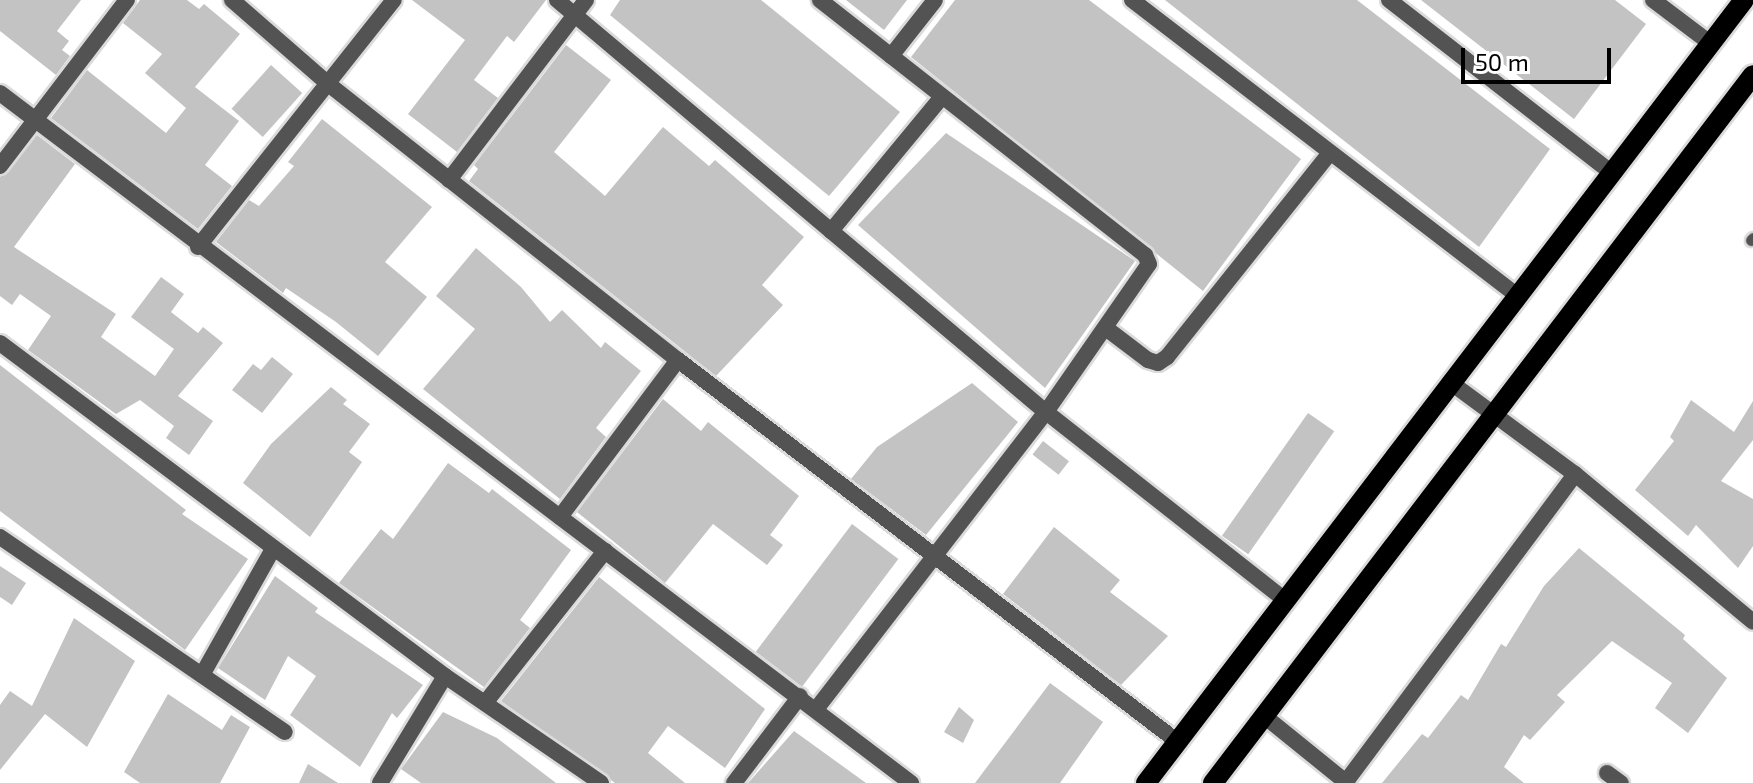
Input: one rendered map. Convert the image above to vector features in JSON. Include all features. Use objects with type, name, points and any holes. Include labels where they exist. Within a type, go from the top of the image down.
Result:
[{"type":"main road","points":[[1146,783],[1744,0]]},
{"type":"main road","points":[[1213,783],[1753,76]]},
{"type":"street","points":[[0,166],[127,0]]},
{"type":"street","points":[[232,0],[327,83],[678,360],[931,557],[1178,742]]},
{"type":"street","points":[[198,247],[394,0]]},
{"type":"street","points":[[557,0],[1046,412],[1284,599]]},
{"type":"street","points":[[449,180],[586,0]]},
{"type":"street","points":[[817,708],[1046,412],[1148,271],[1145,255],[820,0]]},
{"type":"street","points":[[891,56],[935,0]]},
{"type":"street","points":[[1132,0],[1329,154],[1517,295]]},
{"type":"street","points":[[1389,0],[1612,173]]},
{"type":"street","points":[[1653,0],[1710,43]]},
{"type":"street","points":[[0,93],[198,247],[817,708],[911,783]]},
{"type":"street","points":[[831,231],[942,97]]},
{"type":"street","points":[[1107,329],[1148,360],[1158,363],[1167,357],[1329,154]]},
{"type":"street","points":[[0,343],[445,676],[601,783]]},
{"type":"street","points":[[560,517],[678,360]]},
{"type":"street","points":[[1450,382],[1575,474],[1753,622]]},
{"type":"street","points":[[1263,715],[1346,783],[1575,474]]},
{"type":"street","points":[[0,537],[285,732]]},
{"type":"street","points":[[202,675],[273,549]]},
{"type":"street","points":[[485,703],[605,551]]},
{"type":"street","points":[[380,783],[445,676]]},
{"type":"street","points":[[734,783],[800,696]]},
{"type":"building","points":[[0,0],[81,0],[57,31],[69,41],[62,50],[70,56],[56,75],[0,31]]},
{"type":"building","points":[[140,0],[187,0],[199,9],[204,4],[240,34],[195,87],[239,121],[205,165],[232,186],[198,229],[51,118],[87,70],[166,133],[186,108],[145,73],[162,54],[123,23]]},
{"type":"building","points":[[412,0],[546,0],[514,42],[507,36],[474,80],[498,98],[457,152],[408,114],[465,40]]},
{"type":"building","points":[[620,0],[761,0],[900,112],[829,196],[610,15]]},
{"type":"building","points":[[846,0],[907,0],[884,30]]},
{"type":"building","points":[[955,0],[1089,0],[1301,159],[1203,291],[911,57]]},
{"type":"building","points":[[1165,0],[1357,0],[1550,149],[1479,247]]},
{"type":"building","points":[[1421,0],[1615,0],[1646,24],[1574,119]]},
{"type":"building","points":[[566,45],[611,80],[554,152],[605,196],[663,127],[709,166],[715,160],[804,237],[762,285],[783,305],[716,376],[469,181],[478,169],[474,165]]},
{"type":"building","points":[[271,65],[302,93],[263,137],[232,109]]},
{"type":"building","points":[[322,119],[432,207],[385,262],[427,297],[378,356],[336,322],[286,288],[283,293],[216,242],[249,200],[259,206],[294,166],[288,162]]},
{"type":"building","points":[[946,133],[1135,261],[1045,388],[858,225]]},
{"type":"building","points":[[37,135],[75,164],[14,247],[116,314],[101,337],[155,376],[174,349],[131,317],[161,277],[184,294],[171,312],[198,333],[203,327],[223,343],[178,396],[213,421],[189,455],[166,438],[174,426],[140,400],[116,414],[28,350],[51,316],[20,294],[12,305],[0,296],[0,177]]},
{"type":"building","points":[[476,248],[521,287],[550,322],[562,310],[601,348],[605,342],[641,371],[596,428],[606,437],[560,499],[423,389],[475,329],[436,296]]},
{"type":"building","points":[[272,357],[293,374],[262,413],[232,390],[253,364],[261,370]]},
{"type":"building","points":[[0,365],[186,510],[182,514],[248,559],[185,650],[0,511]]},
{"type":"building","points":[[972,383],[1018,422],[926,535],[851,479],[877,447]]},
{"type":"building","points":[[331,387],[347,400],[343,404],[370,424],[349,452],[362,462],[310,537],[243,483],[271,444]]},
{"type":"building","points":[[663,399],[701,431],[708,422],[799,496],[770,535],[783,545],[767,565],[713,524],[665,583],[577,512]]},
{"type":"building","points":[[1691,400],[1734,432],[1753,401],[1753,440],[1721,481],[1753,499],[1753,546],[1738,568],[1696,525],[1688,536],[1635,490],[1674,441],[1670,437]]},
{"type":"building","points":[[1308,413],[1334,431],[1248,554],[1222,536]]},
{"type":"building","points":[[1043,441],[1069,461],[1059,475],[1033,454]]},
{"type":"building","points":[[448,463],[489,493],[492,489],[571,550],[520,620],[530,628],[484,687],[339,583],[381,529],[393,539]]},
{"type":"building","points":[[852,524],[898,559],[802,687],[756,652]]},
{"type":"building","points":[[1054,527],[1120,580],[1110,592],[1168,636],[1121,685],[1003,594]]},
{"type":"building","points":[[1579,548],[1685,635],[1683,639],[1727,678],[1688,733],[1655,708],[1672,683],[1612,641],[1557,695],[1565,702],[1530,740],[1524,735],[1504,767],[1524,783],[1382,783],[1422,734],[1428,738],[1461,695],[1468,700],[1501,644],[1506,647],[1544,586]]},
{"type":"building","points":[[0,566],[26,583],[12,605],[0,597]]},
{"type":"building","points":[[275,576],[318,608],[315,612],[423,685],[397,718],[392,713],[360,767],[290,715],[316,676],[288,656],[265,700],[218,668]]},
{"type":"building","points":[[599,577],[765,709],[725,768],[668,726],[648,753],[685,783],[615,783],[501,701]]},
{"type":"building","points":[[74,618],[135,661],[87,747],[45,714],[0,770],[0,705],[10,691],[32,706]]},
{"type":"building","points":[[1050,683],[1103,722],[1060,783],[975,783]]},
{"type":"building","points":[[168,694],[222,730],[231,715],[250,727],[220,783],[140,783],[124,772]]},
{"type":"building","points":[[959,707],[974,720],[963,743],[944,732]]},
{"type":"building","points":[[443,712],[497,738],[556,783],[421,783],[401,769]]},
{"type":"building","points":[[794,731],[866,783],[748,783]]},
{"type":"building","points":[[308,764],[338,783],[299,783]]}]
